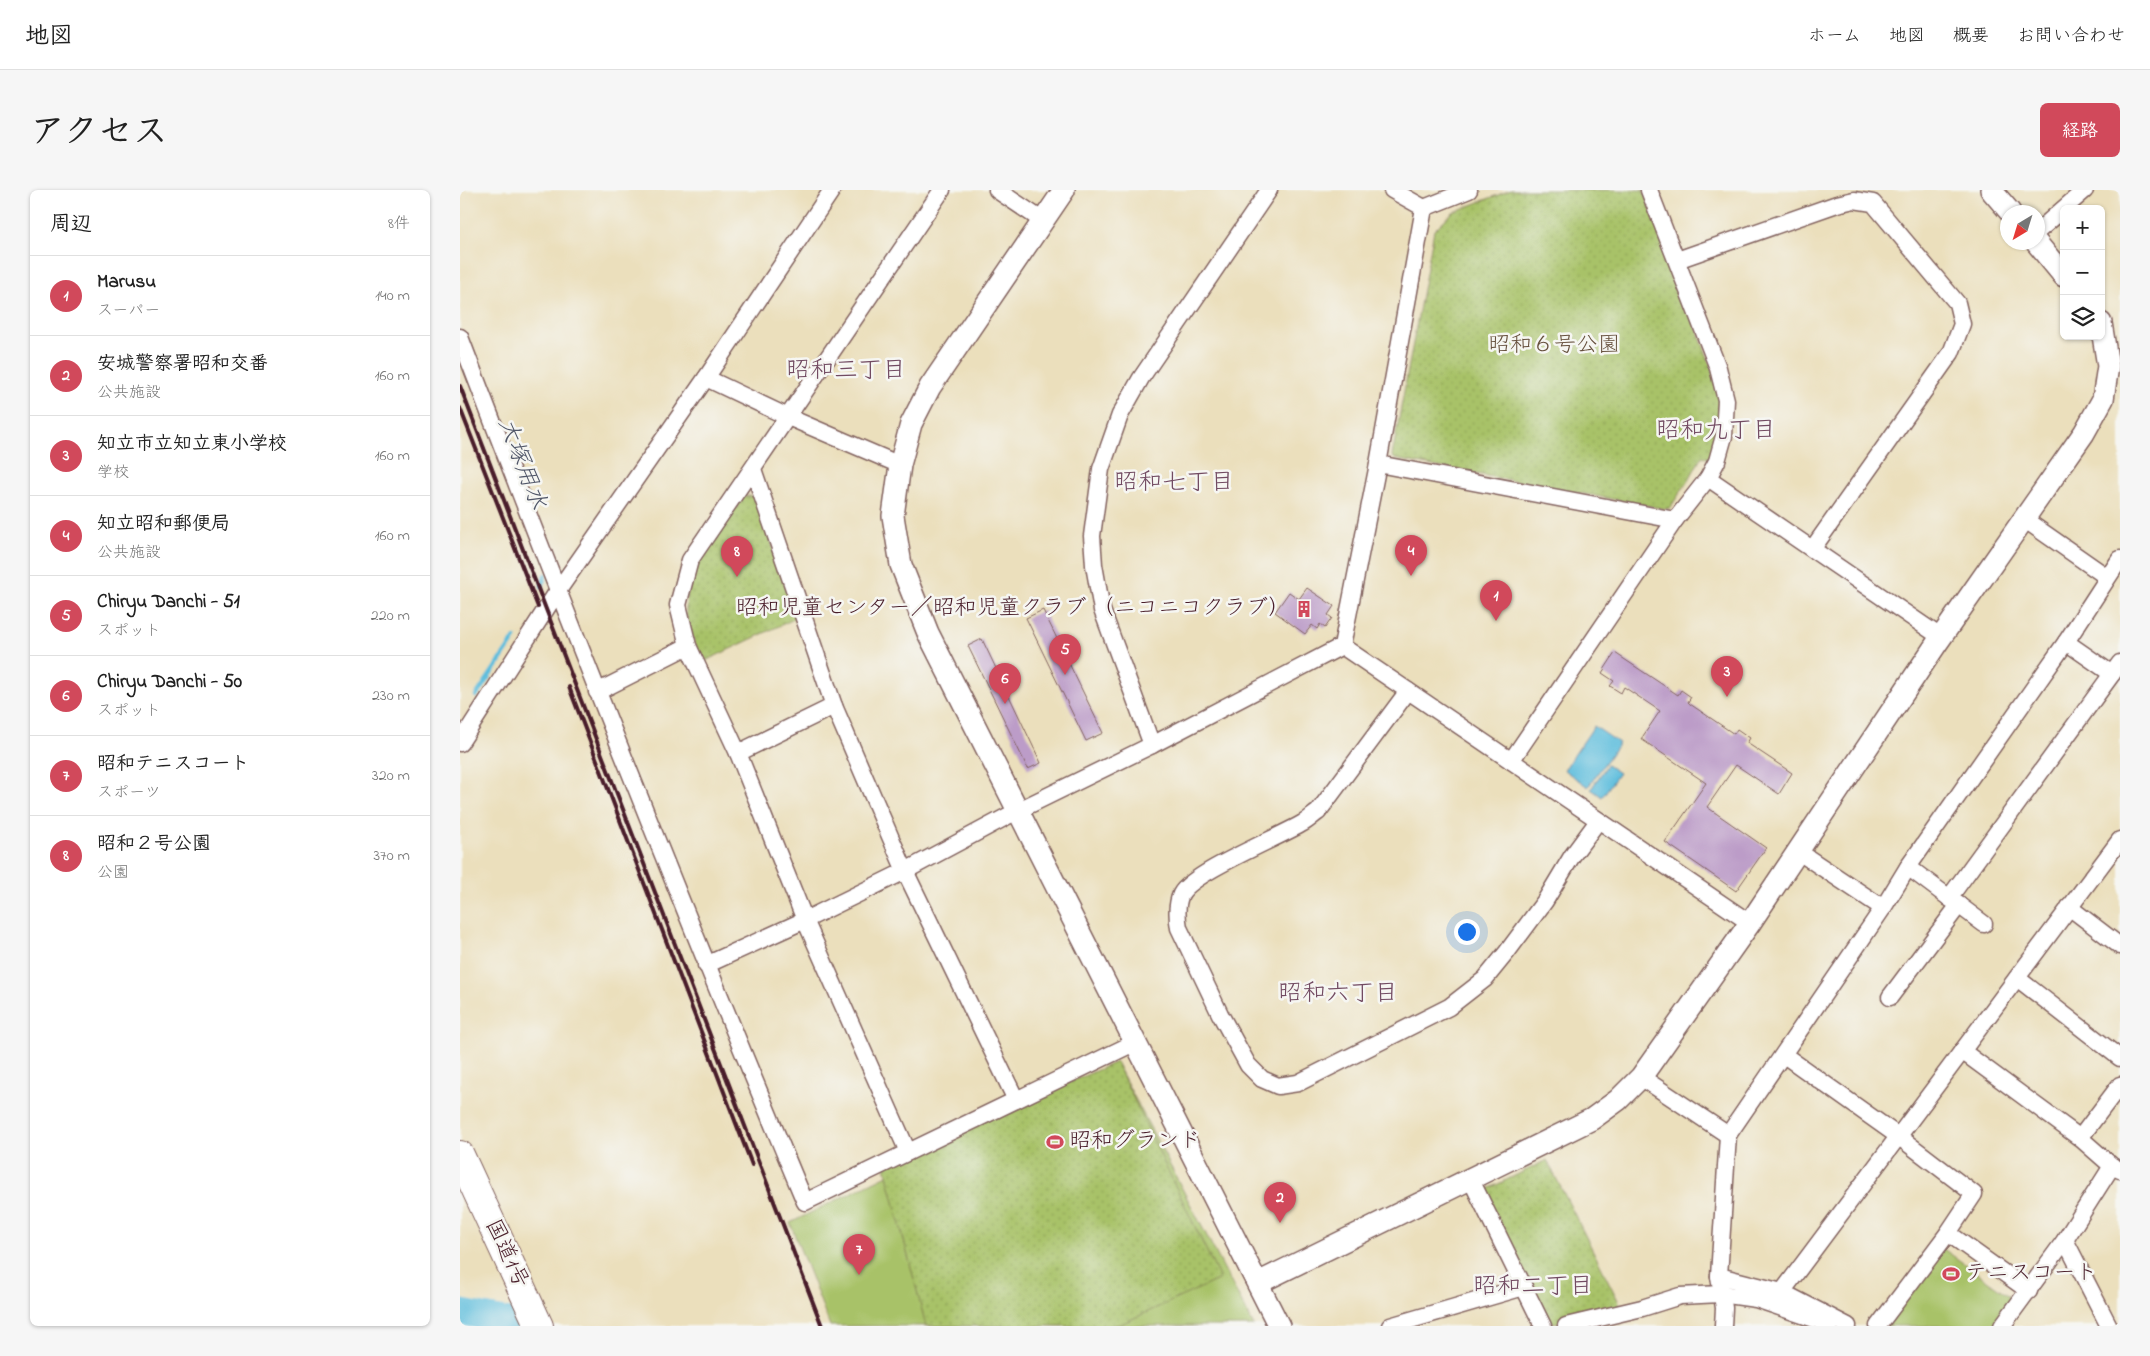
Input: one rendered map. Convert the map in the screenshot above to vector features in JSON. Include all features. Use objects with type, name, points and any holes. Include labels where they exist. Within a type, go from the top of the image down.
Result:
[{"type":"highway","name":"国道1号","points":[[460,1155],[512,1290],[518,1326]]},
{"type":"highway","name":"国道1号","points":[[460,1201],[512,1290],[539,1326]]},
{"type":"street","points":[[460,743],[557,592],[706,378],[832,190]]},
{"type":"street","points":[[908,1152],[806,920],[738,753],[688,646],[678,605],[690,560],[942,190]]},
{"type":"street","points":[[997,190],[1043,221]]},
{"type":"street","points":[[1064,190],[930,387],[911,424],[900,465],[893,516],[901,565],[928,633],[1016,811],[1279,1326]]},
{"type":"street","points":[[1152,746],[1102,610],[1094,565],[1092,536],[1102,469],[1120,415],[1141,378],[1269,190]]},
{"type":"street","points":[[1392,190],[1424,208]]},
{"type":"street","points":[[1424,208],[1469,190]]},
{"type":"street","points":[[1511,762],[1675,520],[1708,478],[1717,461],[1724,436],[1726,400],[1718,368],[1649,190]]},
{"type":"street","points":[[1990,190],[2004,205]]},
{"type":"street","points":[[2045,225],[2085,190]]},
{"type":"street","points":[[1677,260],[1837,204],[1854,200],[1873,203],[1956,303],[1962,324],[1951,353],[1813,548]]},
{"type":"street","points":[[1342,646],[1378,464],[1424,208]]},
{"type":"street","points":[[2043,250],[2060,271]]},
{"type":"street","points":[[460,337],[557,592],[706,964],[805,1202],[1134,1043]]},
{"type":"street","points":[[1258,1283],[1592,1119],[1618,1100],[1641,1077],[1799,852],[1937,643],[2084,433],[2103,399],[2108,366],[2104,340]]},
{"type":"street","points":[[706,378],[788,417],[900,465]]},
{"type":"street","points":[[1378,464],[1675,520]]},
{"type":"street","points":[[753,469],[834,706],[905,871],[1016,1100]]},
{"type":"street","points":[[1708,478],[1942,638]]},
{"type":"street","points":[[2024,519],[2108,577]]},
{"type":"street","points":[[1723,1326],[1723,1301],[1719,1276],[1728,1135],[1883,908],[1908,867],[2066,642],[2120,559]]},
{"type":"street","points":[[1890,997],[2116,669],[2066,642]]},
{"type":"street","points":[[597,692],[688,646]]},
{"type":"street","points":[[706,964],[806,920],[905,871],[1016,811],[1152,746],[1342,646]]},
{"type":"street","points":[[1342,646],[1750,923]]},
{"type":"street","points":[[1408,691],[1318,812],[1304,823],[1191,883],[1181,895],[1176,915],[1179,928],[1220,1014],[1248,1065],[1262,1079],[1278,1086],[1298,1083],[1450,1007],[1485,979],[1507,952],[1545,901],[1572,856],[1598,821]]},
{"type":"street","points":[[738,753],[834,706]]},
{"type":"street","points":[[1782,1292],[2120,840]]},
{"type":"street","points":[[1799,852],[1883,908]]},
{"type":"street","points":[[1908,867],[1984,924]]},
{"type":"street","points":[[2069,907],[2120,946]]},
{"type":"street","points":[[2017,978],[2120,1058]]},
{"type":"street","points":[[1962,1051],[2080,1138],[2116,1168],[2002,1326]]},
{"type":"street","points":[[1784,1055],[1898,1136],[1974,1194],[1878,1326]]},
{"type":"street","points":[[1641,1077],[1728,1135]]},
{"type":"street","points":[[2080,1138],[2120,1085]]},
{"type":"street","points":[[1470,1178],[1543,1326]]},
{"type":"street","points":[[1948,1232],[2028,1291]]},
{"type":"street","points":[[2065,1240],[2109,1326]]},
{"type":"street","points":[[1719,1276],[1782,1292],[1848,1326]]},
{"type":"street","points":[[1390,1326],[1524,1287]]},
{"type":"street","points":[[1566,1326],[1642,1308],[1680,1296],[1723,1301],[1756,1299],[1823,1322],[1829,1326]]},
{"type":"green space","name":"昭和６号公園","points":[[1511,190],[1643,190],[1712,368],[1720,404],[1719,433],[1711,459],[1702,456],[1670,508],[1666,509],[1395,459],[1392,456],[1434,230],[1453,212]]},
{"type":"green space","points":[[744,496],[756,496],[796,618],[703,662],[687,621],[688,592],[699,562],[707,548]]},
{"type":"green space","name":"昭和グランド","points":[[1116,1062],[1254,1326],[830,1326],[790,1223]]},
{"type":"green space","name":"昭和グランド","points":[[1116,1062],[1220,1279],[1121,1324],[1109,1326],[926,1326],[884,1163]]},
{"type":"green space","points":[[1547,1160],[1621,1306],[1554,1323],[1548,1320],[1486,1194],[1488,1189]]},
{"type":"green space","name":"テニスコート","points":[[1942,1248],[2015,1300],[1998,1326],[1885,1326]]},
{"type":"water","points":[[1594,726],[1619,743],[1588,787],[1564,770]]},
{"type":"water","points":[[1607,765],[1619,773],[1602,797],[1591,789]]},
{"type":"building","name":"昭和児童センター／昭和児童クラブ （ニコニコクラブ）","points":[[1307,588],[1334,606],[1328,615],[1332,618],[1325,628],[1320,624],[1317,629],[1312,625],[1305,634],[1275,612],[1289,592],[1299,599]]},
{"type":"building","points":[[1043,610],[1103,733],[1086,741],[1026,618]]},
{"type":"building","points":[[982,639],[1041,763],[1028,769],[968,646]]},
{"type":"building","points":[[1615,653],[1678,695],[1681,690],[1691,697],[1688,702],[1690,704],[1734,734],[1737,729],[1750,738],[1747,743],[1792,773],[1779,794],[1736,765],[1707,807],[1766,848],[1736,891],[1665,842],[1706,783],[1641,739],[1660,711],[1624,687],[1621,693],[1610,686],[1614,681],[1602,673]]},
{"type":"waterway","name":"大塚用水","points":[[542,586],[545,575]]},
{"type":"waterway","name":"大塚用水","points":[[476,696],[515,638]]},
{"type":"waterway","points":[[460,1312],[534,1326]]},
{"type":"railway","points":[[460,386],[822,1326]]},
{"type":"railway","points":[[460,408],[538,607]]},
{"type":"railway","points":[[569,687],[752,1165]]},
{"type":"place","name":"知立昭和郵便局","points":[[1411,576]]},
{"type":"place","name":"昭和２号公園","points":[[737,577]]},
{"type":"place","name":"昭和児童センター／昭和児童クラブ （ニコニコクラブ）","points":[[1304,609]]},
{"type":"place","name":"Marusu","points":[[1496,621]]},
{"type":"place","name":"Chiryu Danchi - 51","points":[[1065,675]]},
{"type":"place","name":"知立市立知立東小学校","points":[[1727,697]]},
{"type":"place","name":"Chiryu Danchi - 50","points":[[1005,704]]},
{"type":"place","name":"昭和グランド","points":[[1055,1142]]},
{"type":"place","name":"安城警察署昭和交番","points":[[1280,1223]]},
{"type":"place","name":"テニスコート","points":[[1951,1274]]},
{"type":"place","name":"昭和テニスコート","points":[[859,1275]]},
{"type":"district","name":"昭和三丁目","points":[[846,371]]},
{"type":"district","name":"昭和九丁目","points":[[1716,431]]},
{"type":"district","name":"昭和七丁目","points":[[1174,483]]},
{"type":"district","name":"昭和六丁目","points":[[1338,994]]},
{"type":"district","name":"昭和二丁目","points":[[1533,1287]]}]
